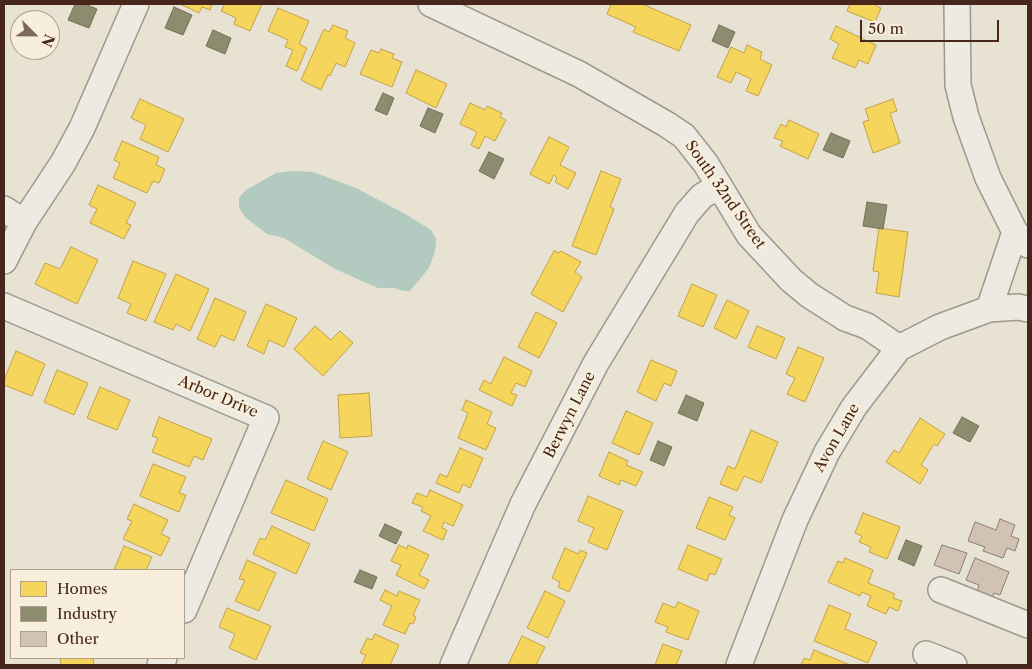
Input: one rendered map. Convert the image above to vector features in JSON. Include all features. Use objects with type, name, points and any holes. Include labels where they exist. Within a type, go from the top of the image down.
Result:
[{"type":"street","points":[[4,261],[24,222],[63,163],[82,128],[136,4]]},
{"type":"street","name":"South 32nd Street","points":[[431,4],[580,74],[684,136],[706,164],[749,235],[791,280],[809,295],[845,318],[866,326],[899,348]]},
{"type":"street","points":[[957,4],[958,84],[966,118],[988,178],[1022,238],[990,309]]},
{"type":"street","name":"Berwyn Lane","points":[[453,665],[523,504],[596,363],[687,213],[702,196],[719,186]]},
{"type":"street","points":[[4,209],[24,222]]},
{"type":"street","name":"Arbor Drive","points":[[4,306],[266,418],[185,608]]},
{"type":"street","name":"Avon Lane","points":[[738,665],[795,520],[827,452],[854,407],[899,348],[940,327],[990,309],[1018,307],[1028,309]]},
{"type":"street","points":[[941,590],[1028,625]]},
{"type":"street","points":[[926,654],[954,665]]},
{"type":"shaded area","points":[[293,171],[313,172],[356,188],[431,230],[436,239],[435,251],[429,268],[410,291],[395,288],[378,288],[335,269],[284,238],[267,234],[246,218],[239,208],[239,198],[246,190],[276,173]]},
{"type":"building: Homes","points":[[180,4],[212,4],[210,10],[202,7],[199,13]]},
{"type":"building: Homes","points":[[225,4],[262,4],[250,31],[234,24],[236,18],[221,11]]},
{"type":"building: Homes","points":[[611,4],[642,4],[691,25],[679,51],[633,32],[636,27],[607,14]]},
{"type":"building: Homes","points":[[850,4],[877,4],[876,6],[881,8],[875,22],[847,11]]},
{"type":"building: Homes","points":[[278,8],[309,21],[299,44],[307,48],[297,71],[286,66],[293,50],[285,47],[288,40],[268,31]]},
{"type":"building: Homes","points":[[333,25],[348,31],[345,38],[355,43],[345,67],[336,63],[321,90],[301,80],[324,29],[329,32]]},
{"type":"building: Homes","points":[[836,26],[876,45],[868,64],[859,60],[855,68],[832,58],[839,44],[830,39]]},
{"type":"building: Homes","points":[[747,45],[762,52],[760,59],[772,65],[758,96],[746,91],[751,79],[736,72],[731,83],[717,77],[731,47],[744,53]]},
{"type":"building: Homes","points":[[381,49],[394,54],[392,58],[402,62],[392,87],[360,74],[371,50],[379,53]]},
{"type":"building: Homes","points":[[416,70],[447,84],[436,108],[406,93]]},
{"type":"building: Homes","points":[[140,99],[184,119],[168,152],[140,139],[146,125],[131,118]]},
{"type":"building: Homes","points":[[893,99],[897,111],[890,113],[900,143],[873,153],[863,122],[869,120],[865,109]]},
{"type":"building: Homes","points":[[470,103],[485,110],[487,106],[502,113],[500,117],[506,120],[495,141],[485,136],[479,149],[471,145],[477,132],[460,124]]},
{"type":"building: Homes","points":[[789,120],[819,134],[808,159],[780,146],[783,141],[774,138],[781,124],[786,127]]},
{"type":"building: Homes","points":[[549,137],[569,147],[560,165],[576,173],[568,189],[555,182],[557,178],[554,175],[549,184],[530,174]]},
{"type":"building: Homes","points":[[122,141],[159,157],[156,165],[165,169],[159,183],[153,181],[147,193],[113,178],[120,163],[114,160]]},
{"type":"building: Homes","points":[[601,171],[621,179],[610,207],[614,209],[596,255],[572,246]]},
{"type":"building: Homes","points":[[98,185],[136,203],[126,223],[131,225],[124,239],[90,223],[97,209],[89,205]]},
{"type":"building: Homes","points":[[879,228],[908,232],[899,297],[876,293],[879,272],[873,271]]},
{"type":"building: Homes","points":[[71,247],[98,260],[77,304],[35,284],[45,263],[60,269]]},
{"type":"building: Homes","points":[[554,251],[559,253],[561,251],[581,262],[575,272],[582,277],[563,312],[531,294]]},
{"type":"building: Homes","points":[[133,261],[166,274],[146,321],[127,313],[131,304],[118,298]]},
{"type":"building: Homes","points":[[176,274],[209,289],[190,331],[176,324],[173,330],[154,322]]},
{"type":"building: Homes","points":[[692,284],[717,295],[703,327],[678,316]]},
{"type":"building: Homes","points":[[215,298],[246,312],[234,341],[221,335],[215,347],[197,339]]},
{"type":"building: Homes","points":[[727,300],[749,311],[736,339],[714,328]]},
{"type":"building: Homes","points":[[266,304],[297,318],[284,347],[269,340],[264,354],[247,346]]},
{"type":"building: Homes","points":[[536,312],[557,323],[539,358],[518,347]]},
{"type":"building: Homes","points":[[315,326],[331,340],[340,331],[353,343],[323,376],[294,349]]},
{"type":"building: Homes","points":[[757,326],[785,338],[776,359],[748,347]]},
{"type":"building: Homes","points":[[798,347],[824,358],[805,402],[787,394],[795,378],[786,374]]},
{"type":"building: Homes","points":[[16,351],[45,364],[32,396],[4,385],[4,380]]},
{"type":"building: Homes","points":[[504,357],[532,371],[525,387],[516,383],[511,393],[517,395],[512,406],[479,390],[484,380],[491,384]]},
{"type":"building: Homes","points":[[651,360],[677,371],[671,386],[664,383],[656,401],[637,392]]},
{"type":"building: Homes","points":[[57,370],[88,383],[74,415],[44,402]]},
{"type":"building: Homes","points":[[100,387],[130,400],[117,430],[87,418]]},
{"type":"building: Homes","points":[[369,393],[372,436],[340,438],[338,395]]},
{"type":"building: Homes","points":[[466,400],[492,412],[487,424],[496,428],[486,450],[458,438],[468,413],[462,410]]},
{"type":"building: Homes","points":[[626,411],[653,423],[639,455],[612,443]]},
{"type":"building: Homes","points":[[159,417],[212,439],[203,460],[194,456],[189,467],[152,452],[158,438],[152,436]]},
{"type":"building: Homes","points":[[920,418],[945,434],[937,446],[934,444],[921,465],[928,470],[920,484],[886,462],[894,450],[899,453]]},
{"type":"building: Homes","points":[[751,430],[778,442],[761,483],[744,476],[737,491],[720,484],[728,466],[735,469]]},
{"type":"building: Homes","points":[[323,441],[348,452],[331,490],[307,479]]},
{"type":"building: Homes","points":[[460,448],[483,458],[470,488],[463,484],[459,493],[436,483],[440,474],[447,477]]},
{"type":"building: Homes","points":[[609,452],[628,461],[626,465],[643,472],[636,486],[621,480],[619,485],[599,476]]},
{"type":"building: Homes","points":[[153,464],[186,477],[179,493],[186,495],[179,512],[140,496]]},
{"type":"building: Homes","points":[[286,480],[328,499],[314,531],[271,513]]},
{"type":"building: Homes","points":[[430,490],[463,505],[453,526],[444,522],[442,528],[447,530],[443,540],[423,531],[431,516],[421,511],[423,507],[412,503],[417,493],[427,497]]},
{"type":"building: Homes","points":[[588,496],[623,511],[607,550],[588,542],[594,528],[578,521]]},
{"type":"building: Homes","points":[[709,497],[733,507],[729,515],[735,518],[725,540],[696,528]]},
{"type":"building: Homes","points":[[134,504],[168,520],[161,534],[170,538],[161,556],[123,539],[132,521],[127,519]]},
{"type":"building: Homes","points":[[863,513],[900,527],[887,559],[869,552],[871,547],[859,542],[862,536],[855,533]]},
{"type":"building: Homes","points":[[272,526],[310,544],[296,574],[253,554],[260,538],[265,540]]},
{"type":"building: Homes","points":[[399,545],[407,549],[408,545],[429,555],[419,575],[429,580],[424,589],[396,575],[401,565],[391,561]]},
{"type":"building: Homes","points":[[688,545],[722,559],[715,575],[710,573],[707,581],[678,569]]},
{"type":"building: Homes","points":[[124,546],[152,557],[146,569],[114,569]]},
{"type":"building: Homes","points":[[565,548],[578,554],[580,550],[587,553],[569,592],[558,587],[560,582],[552,578]]},
{"type":"building: Homes","points":[[845,558],[873,570],[868,583],[895,594],[893,598],[902,601],[898,611],[889,607],[886,614],[867,606],[871,596],[862,592],[860,596],[828,582],[838,561],[843,563]]},
{"type":"building: Homes","points":[[247,560],[276,573],[259,611],[235,601],[245,580],[239,579]]},
{"type":"building: Homes","points":[[385,590],[397,596],[399,591],[420,600],[413,615],[416,617],[413,624],[410,623],[405,634],[383,625],[392,606],[380,600]]},
{"type":"building: Homes","points":[[545,591],[565,601],[548,638],[527,628]]},
{"type":"building: Homes","points":[[678,602],[699,611],[688,640],[666,632],[668,627],[655,622],[663,603],[675,608]]},
{"type":"building: Homes","points":[[829,605],[851,614],[845,629],[877,642],[868,663],[814,641]]},
{"type":"building: Homes","points":[[227,608],[271,626],[256,660],[229,648],[235,634],[219,627]]},
{"type":"building: Homes","points":[[375,634],[399,645],[390,665],[361,665],[366,655],[360,653],[367,638],[372,640]]},
{"type":"building: Homes","points":[[522,636],[545,647],[536,665],[508,665]]},
{"type":"building: Homes","points":[[663,644],[682,651],[676,665],[655,665]]},
{"type":"building: Homes","points":[[814,650],[850,665],[801,665],[804,658],[810,660]]},
{"type":"building: Homes","points":[[60,659],[93,659],[94,665],[61,665]]},
{"type":"building: Industry","points":[[75,4],[85,4],[97,9],[89,28],[68,20]]},
{"type":"building: Industry","points":[[174,7],[192,15],[183,35],[165,28]]},
{"type":"building: Industry","points":[[719,25],[735,32],[728,48],[712,41]]},
{"type":"building: Industry","points":[[213,30],[231,38],[225,54],[206,46]]},
{"type":"building: Industry","points":[[383,93],[394,98],[387,115],[375,110]]},
{"type":"building: Industry","points":[[428,108],[443,114],[435,133],[420,126]]},
{"type":"building: Industry","points":[[831,133],[850,141],[843,158],[823,150]]},
{"type":"building: Industry","points":[[489,152],[504,159],[494,179],[479,171]]},
{"type":"building: Industry","points":[[867,202],[887,205],[883,229],[863,226]]},
{"type":"building: Industry","points":[[686,395],[704,403],[697,421],[678,413]]},
{"type":"building: Industry","points":[[962,417],[979,426],[970,442],[953,433]]},
{"type":"building: Industry","points":[[658,441],[672,447],[664,466],[650,460]]},
{"type":"building: Industry","points":[[385,524],[402,532],[396,544],[379,536]]},
{"type":"building: Industry","points":[[906,540],[922,546],[914,566],[898,559]]},
{"type":"building: Industry","points":[[360,570],[377,577],[372,589],[354,582]]},
{"type":"building: Other","points":[[1000,519],[1015,525],[1011,536],[1019,539],[1015,551],[1007,548],[1003,558],[983,551],[985,547],[968,541],[975,522],[996,530]]},
{"type":"building: Other","points":[[942,545],[967,553],[959,574],[934,565]]},
{"type":"building: Other","points":[[975,558],[1009,572],[1000,595],[994,593],[991,601],[976,595],[979,585],[966,580]]}]
